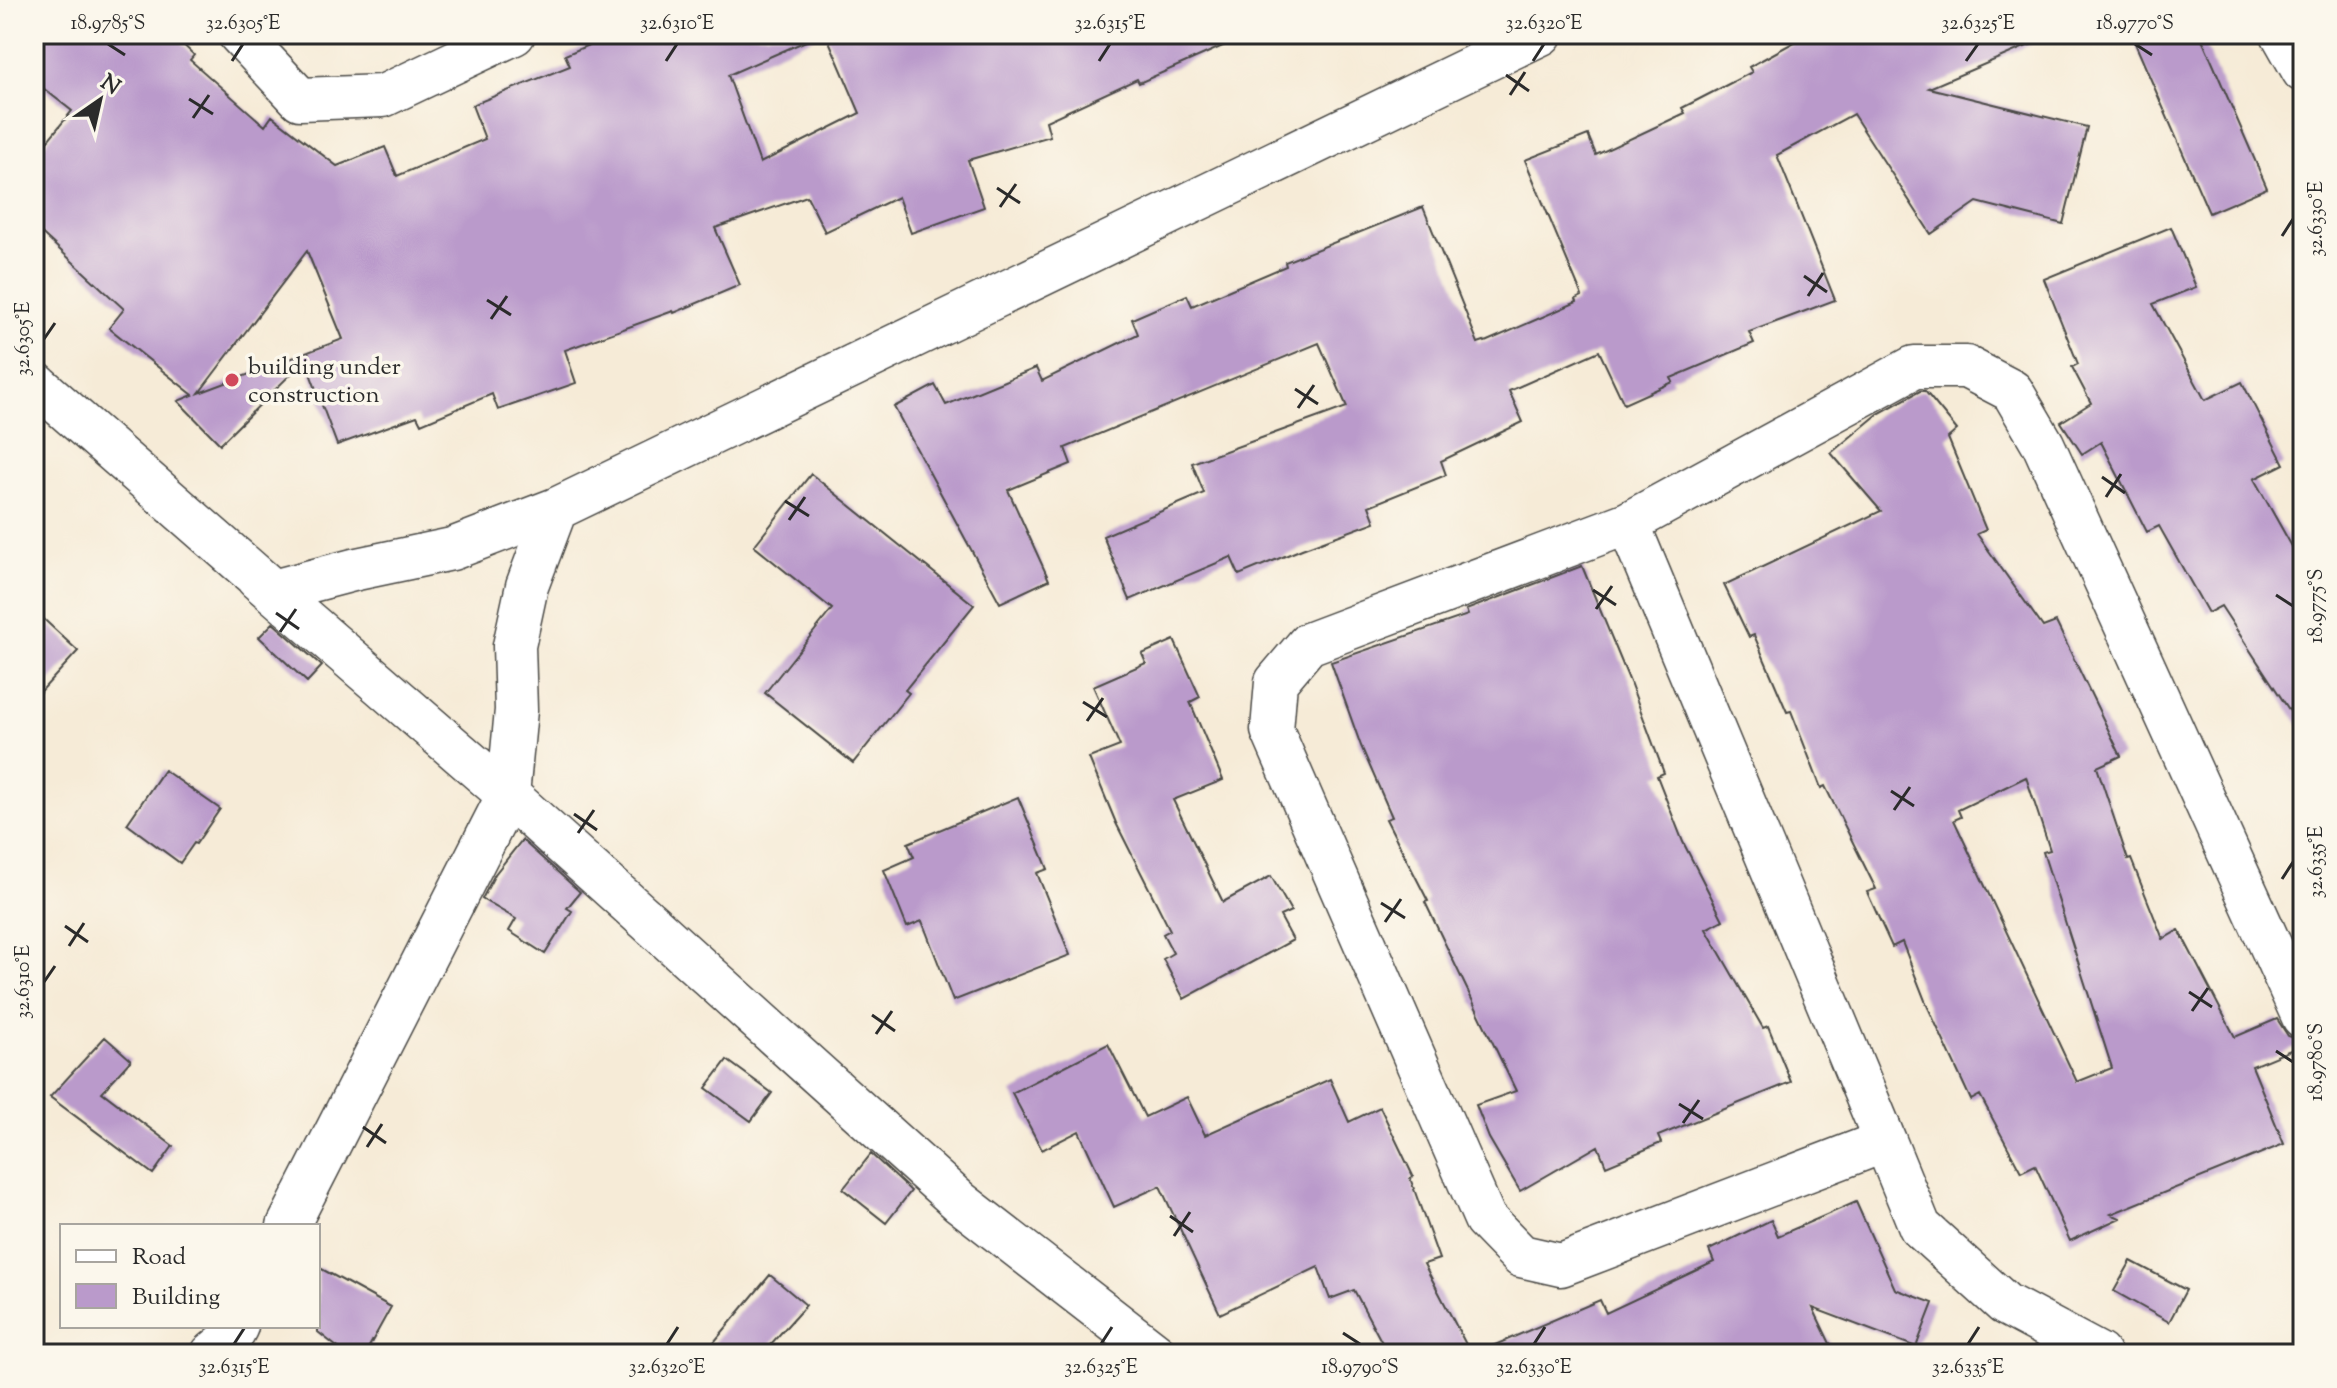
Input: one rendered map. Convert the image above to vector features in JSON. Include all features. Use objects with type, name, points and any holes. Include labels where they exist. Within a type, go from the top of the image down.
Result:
[{"type":"street","points":[[239,34],[300,99],[383,96],[514,34]]},
{"type":"street","points":[[273,591],[452,549],[556,509],[1541,34]]},
{"type":"street","points":[[2282,34],[2303,71]]},
{"type":"street","points":[[1885,1141],[1561,1265],[1521,1256],[1485,1219],[1272,730],[1276,682],[1308,644],[1628,523],[1914,367],[1966,367],[2012,391],[2049,458],[2303,1017]]},
{"type":"street","points":[[34,385],[180,518],[273,591],[508,795],[960,1202],[1156,1354]]},
{"type":"street","points":[[289,1224],[508,795],[516,710],[514,646],[527,586],[556,509]]},
{"type":"street","points":[[1628,523],[1920,1227],[2005,1304],[2099,1354]]},
{"type":"street","points":[[212,1354],[230,1339],[236,1328]]},
{"type":"building","points":[[34,34],[172,34],[194,55],[190,60],[265,126],[272,116],[337,166],[385,147],[397,176],[485,139],[472,105],[570,66],[565,55],[614,34],[822,34],[728,75],[760,163],[860,113],[826,34],[1250,34],[1139,83],[1137,79],[1046,121],[1050,136],[968,160],[984,207],[911,233],[898,197],[825,232],[807,196],[715,228],[740,285],[674,313],[565,350],[576,383],[498,410],[492,394],[421,424],[417,416],[337,445],[305,360],[220,444],[178,401],[193,395],[109,328],[124,309],[34,226],[34,157],[72,111],[34,81]],"holes":[[[307,251],[343,339],[199,393]]]},
{"type":"building","points":[[1809,34],[2055,34],[1929,88],[2087,127],[2063,224],[1977,202],[1931,234],[1853,114],[1777,155],[1835,300],[1749,332],[1754,343],[1671,378],[1673,382],[1624,404],[1599,351],[1509,391],[1523,422],[1441,461],[1446,475],[1369,506],[1375,522],[1239,575],[1231,557],[1130,600],[1103,536],[1204,493],[1192,463],[1347,407],[1319,343],[1065,448],[1071,464],[1008,490],[1049,580],[1000,603],[894,407],[935,385],[946,405],[1036,368],[1042,381],[1138,334],[1132,319],[1187,295],[1192,306],[1286,266],[1285,262],[1423,207],[1478,343],[1485,342],[1577,302],[1576,299],[1582,296],[1525,160],[1588,135],[1596,155],[1685,113],[1682,108],[1752,72],[1749,67]]},
{"type":"building","points":[[2131,34],[2200,34],[2267,188],[2209,213]]},
{"type":"building","points":[[2171,227],[2196,287],[2153,304],[2205,400],[2242,382],[2284,464],[2254,479],[2303,566],[2303,731],[2221,606],[2208,613],[2159,526],[2147,532],[2101,442],[2082,454],[2061,422],[2091,403],[2072,367],[2078,364],[2044,279]]},
{"type":"building","points":[[1925,391],[1957,430],[1948,438],[1986,530],[1977,534],[2043,627],[2056,622],[2121,756],[2097,767],[2128,860],[2131,859],[2163,939],[2179,930],[2235,1037],[2277,1019],[2288,1036],[2303,1041],[2303,1045],[2252,1066],[2284,1144],[2111,1214],[2120,1218],[2070,1241],[2035,1165],[2021,1172],[1980,1095],[1971,1100],[1926,1003],[1902,942],[1892,947],[1867,892],[1876,889],[1825,786],[1821,788],[1791,711],[1787,712],[1754,635],[1749,637],[1724,585],[1881,511],[1831,453],[1878,414]],"holes":[[[2026,777],[2050,850],[2043,852],[2112,1068],[2077,1082],[1954,820],[1961,817],[1958,810]]]},
{"type":"building","points":[[811,474],[974,605],[905,690],[909,693],[853,763],[765,693],[832,609],[754,546]]},
{"type":"building","points":[[1582,566],[1664,773],[1657,776],[1683,842],[1723,920],[1706,929],[1763,1028],[1768,1026],[1791,1082],[1658,1136],[1661,1143],[1606,1166],[1598,1146],[1520,1191],[1489,1138],[1476,1105],[1516,1091],[1425,902],[1428,901],[1386,819],[1392,817],[1361,746],[1331,662],[1468,615],[1466,610]]},
{"type":"building","points":[[34,610],[78,651],[34,699]]},
{"type":"building","points":[[273,623],[322,666],[307,682],[259,637]]},
{"type":"building","points":[[1174,640],[1200,697],[1190,702],[1223,780],[1173,800],[1223,902],[1271,876],[1291,911],[1280,916],[1293,940],[1184,999],[1163,959],[1173,953],[1163,934],[1170,930],[1116,823],[1089,758],[1120,746],[1093,686],[1146,663],[1142,654]]},
{"type":"building","points":[[164,770],[220,809],[180,863],[127,824]]},
{"type":"building","points":[[1018,797],[1048,869],[1037,873],[1070,955],[953,1001],[922,921],[907,927],[884,870],[914,857],[908,843]]},
{"type":"building","points":[[522,840],[580,892],[567,908],[572,911],[545,954],[509,931],[516,919],[482,899],[495,874]]},
{"type":"building","points":[[105,1037],[131,1060],[102,1092],[173,1146],[153,1174],[50,1097]]},
{"type":"building","points":[[1108,1044],[1145,1117],[1187,1097],[1205,1135],[1330,1079],[1349,1122],[1380,1107],[1413,1176],[1410,1178],[1439,1259],[1424,1264],[1471,1354],[1388,1354],[1354,1290],[1330,1299],[1318,1267],[1220,1314],[1160,1186],[1114,1207],[1079,1131],[1042,1150],[1012,1093]]},
{"type":"building","points":[[727,1060],[772,1093],[751,1121],[706,1088]]},
{"type":"building","points":[[871,1154],[911,1191],[886,1223],[843,1189]]},
{"type":"building","points":[[1856,1202],[1895,1289],[1933,1303],[1916,1347],[1813,1308],[1835,1354],[1474,1354],[1600,1300],[1606,1313],[1714,1262],[1709,1250],[1771,1220],[1778,1236]]},
{"type":"building","points":[[2131,1261],[2186,1290],[2169,1322],[2114,1291]]},
{"type":"building","points":[[320,1268],[391,1307],[365,1354],[346,1354],[318,1332]]},
{"type":"building","points":[[770,1275],[806,1305],[762,1354],[704,1354]]},
{"type":"place","name":"building under construction","points":[[232,380]]}]
